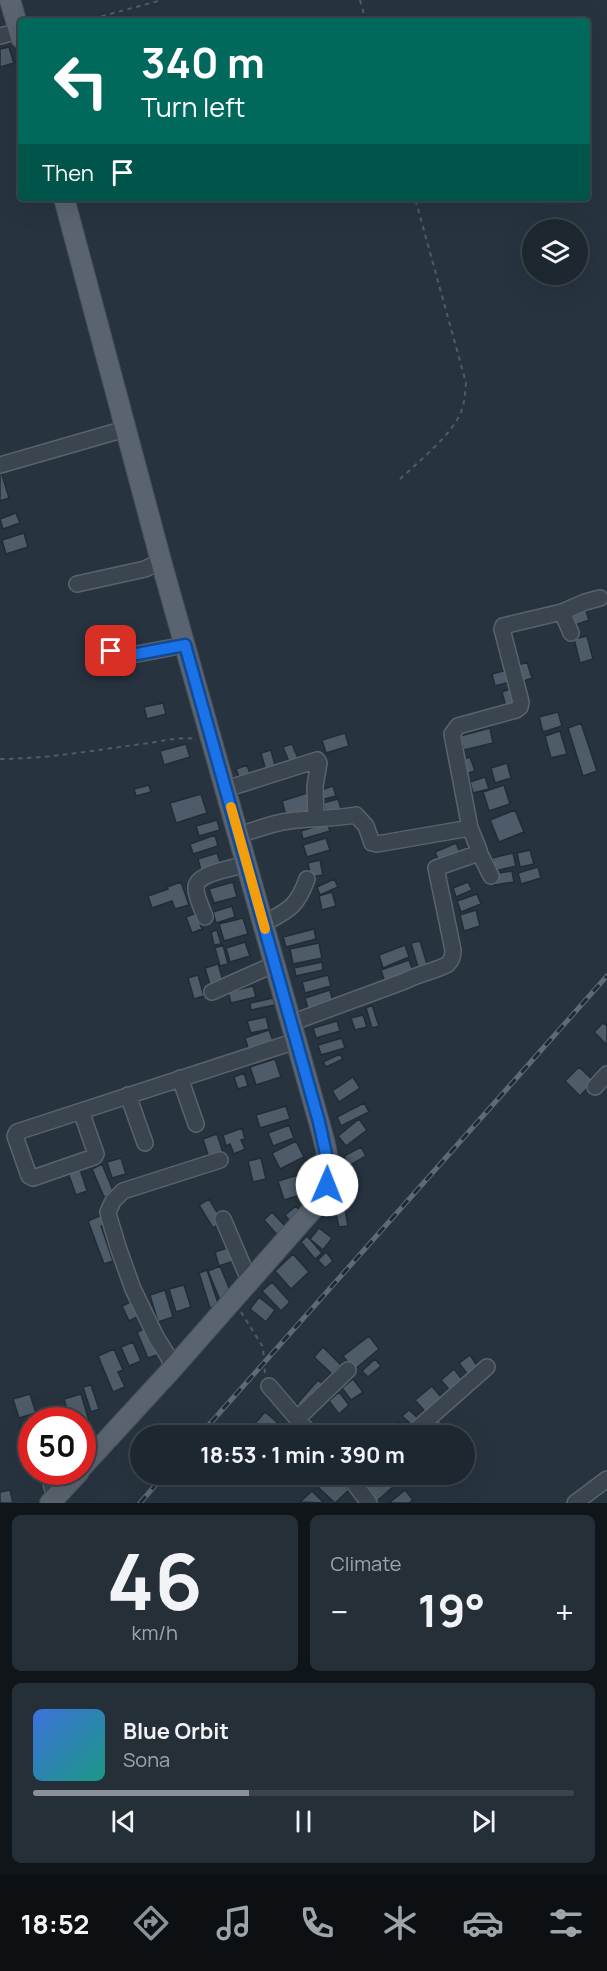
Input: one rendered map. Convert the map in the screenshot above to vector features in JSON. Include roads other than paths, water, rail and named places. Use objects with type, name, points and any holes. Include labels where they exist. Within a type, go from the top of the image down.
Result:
[{"type":"main road","points":[[10,0],[18,27]]},
{"type":"main road","points":[[65,201],[161,561],[327,1152],[329,1168],[327,1185],[320,1201],[96,1452]]},
{"type":"main road","points":[[53,1500],[67,1485]]},
{"type":"street","points":[[0,36],[18,34]]},
{"type":"street","points":[[0,465],[125,429]]},
{"type":"street","points":[[77,584],[145,569],[161,561]]},
{"type":"street","points":[[492,876],[479,852],[479,846],[470,828],[452,734],[458,726],[520,707],[521,702],[502,630],[503,626],[562,612],[600,598]]},
{"type":"street","points":[[562,612],[571,633]]},
{"type":"street","points":[[111,651],[137,654],[185,645]]},
{"type":"street","points":[[226,789],[317,760],[319,763],[315,786],[316,817]]},
{"type":"street","points":[[238,835],[286,821],[316,817],[334,819],[356,815],[366,826],[372,843],[376,844],[470,828]]},
{"type":"street","points":[[81,1111],[96,1154],[94,1157],[33,1178],[29,1176],[15,1136],[17,1132],[180,1078],[293,1032],[447,964],[452,958],[453,950],[436,868],[479,852]]},
{"type":"street","points":[[205,917],[195,887],[197,882],[206,875],[247,864]]},
{"type":"street","points":[[263,924],[298,901],[307,879]]},
{"type":"street","points":[[212,992],[275,964]]},
{"type":"street","points":[[596,1087],[607,1074]]},
{"type":"street","points":[[180,1078],[196,1124]]},
{"type":"street","points":[[128,1095],[145,1143]]},
{"type":"street","points":[[173,1368],[133,1289],[108,1212],[113,1201],[123,1191],[220,1160]]},
{"type":"street","points":[[223,1219],[249,1280]]},
{"type":"street","points":[[421,1425],[486,1367]]},
{"type":"street","points":[[297,1419],[348,1370]]},
{"type":"street","points":[[272,1389],[302,1425]]},
{"type":"street","points":[[575,1503],[607,1479]]},
{"type":"street","points":[[50,1485],[53,1500]]},
{"type":"railway","points":[[209,1425],[607,976]]},
{"type":"railway","points":[[140,1503],[156,1485]]}]
